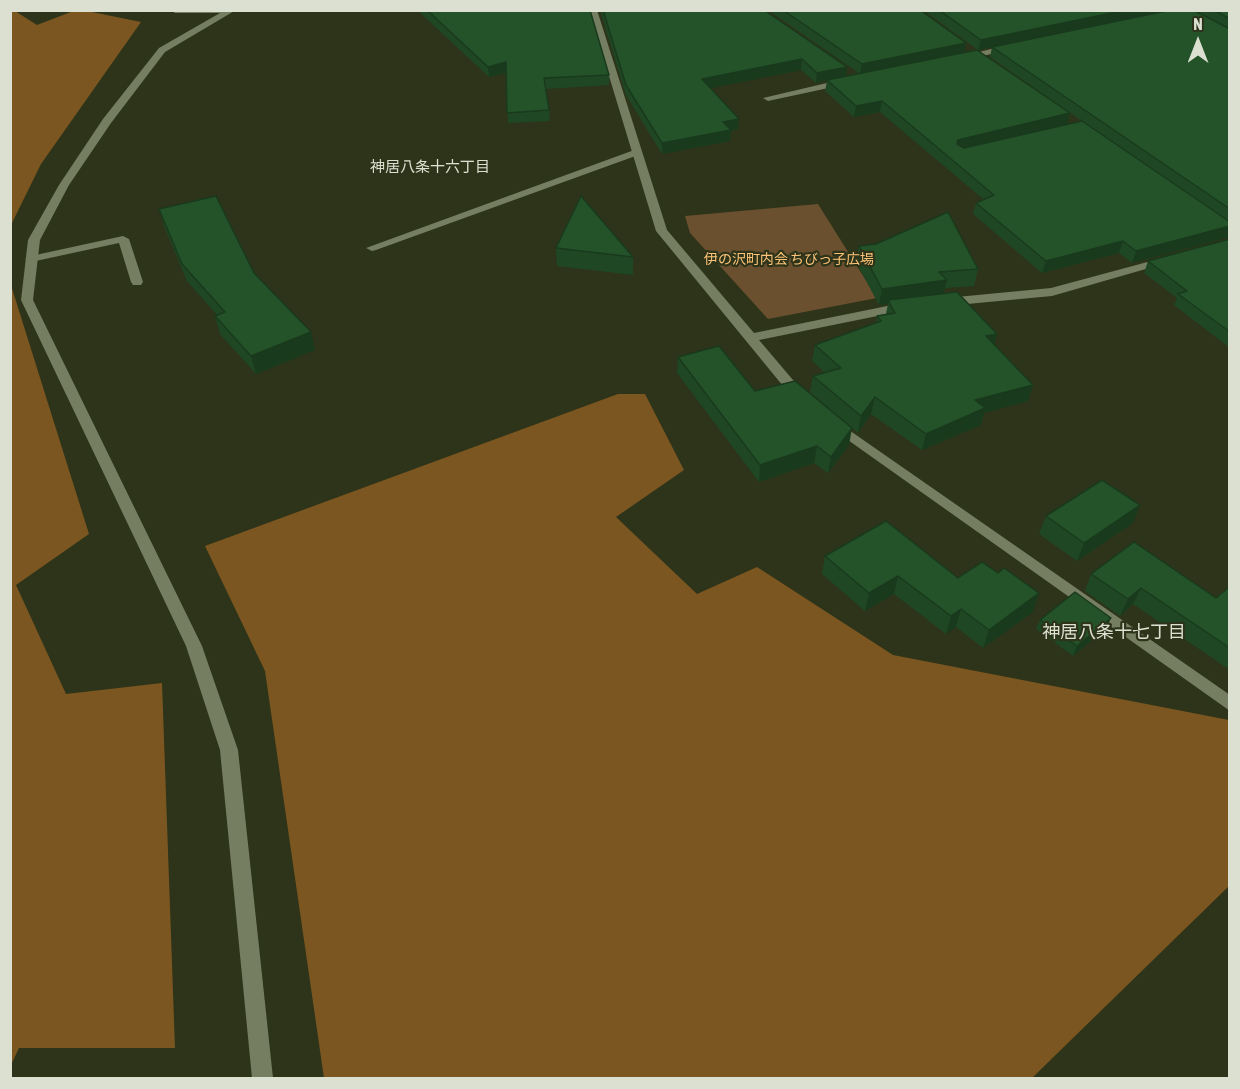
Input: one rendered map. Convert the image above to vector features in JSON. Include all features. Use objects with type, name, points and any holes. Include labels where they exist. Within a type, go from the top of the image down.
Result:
[{"type":"street","points":[[593,10],[662,231],[788,383],[849,436],[1230,704]]},
{"type":"street","points":[[173,11],[231,11]]},
{"type":"street","points":[[231,11],[162,50],[107,121],[64,185],[33,240],[27,300],[194,645],[229,750],[263,1078]]},
{"type":"street","points":[[952,60],[971,52],[1021,45]]},
{"type":"street","points":[[971,52],[985,61]]},
{"type":"street","points":[[768,98],[858,79]]},
{"type":"street","points":[[372,248],[637,152]]},
{"type":"street","points":[[32,259],[123,239],[137,282]]},
{"type":"street","points":[[750,338],[923,305],[1053,292],[1174,258]]},
{"type":"green space","name":"伊の沢町内会 ちびっ子広場","points":[[818,204],[877,298],[768,319],[690,233],[685,216]]},
{"type":"shaded area","points":[[76,10],[141,22],[41,164],[11,225],[11,11],[15,11],[37,25]]},
{"type":"shaded area","points":[[10,282],[89,534],[16,585],[66,694],[162,683],[175,1048],[19,1048],[11,1065]]},
{"type":"shaded area","points":[[618,394],[645,394],[684,470],[616,517],[697,594],[757,567],[893,655],[1229,720],[1229,886],[1032,1078],[324,1078],[265,671],[205,546]]},
{"type":"building","points":[[427,10],[590,10],[609,75],[544,78],[549,110],[507,113],[506,62],[488,67]]},
{"type":"building","points":[[603,10],[764,10],[847,67],[817,73],[802,59],[702,79],[739,119],[723,122],[731,130],[662,143],[626,85]]},
{"type":"building","points":[[783,10],[920,10],[966,43],[862,64]]},
{"type":"building","points":[[939,10],[1126,10],[981,40]]},
{"type":"building","points":[[1171,10],[1193,10],[1230,29],[1230,209],[992,47]]},
{"type":"building","points":[[1214,10],[1230,10],[1230,19]]},
{"type":"building","points":[[977,50],[1070,113],[958,140],[957,144],[964,148],[1082,121],[1230,222],[1230,226],[1136,251],[1123,241],[1046,261],[976,203],[994,195],[882,101],[856,106],[827,80]]},
{"type":"building","points":[[216,196],[254,273],[311,332],[251,356],[215,316],[225,312],[182,264],[159,209]]},
{"type":"building","points":[[581,196],[633,257],[556,248]]},
{"type":"building","points":[[948,212],[978,269],[939,272],[947,280],[882,289],[859,246],[876,244]]},
{"type":"building","points":[[1230,239],[1230,332],[1178,294],[1187,291],[1148,261]]},
{"type":"building","points":[[957,292],[997,334],[986,336],[1033,385],[975,400],[985,408],[926,434],[875,397],[861,416],[813,376],[841,368],[815,345],[881,321],[877,316],[895,313],[888,300]]},
{"type":"building","points":[[719,346],[755,391],[795,381],[852,428],[831,457],[817,446],[760,465],[678,357]]},
{"type":"building","points":[[1102,480],[1140,505],[1084,543],[1046,516]]},
{"type":"building","points":[[886,521],[958,578],[982,562],[998,573],[1004,568],[1039,593],[989,630],[961,609],[951,616],[898,576],[869,593],[825,556]]},
{"type":"building","points":[[1134,542],[1216,598],[1228,588],[1230,589],[1230,648],[1141,588],[1128,599],[1091,574]]},
{"type":"building","points":[[1075,592],[1111,618],[1077,646],[1040,620]]},
{"type":"district","name":"神居八条十六丁目","points":[[430,167]]},
{"type":"district","name":"神居八条十七丁目","points":[[1114,632]]}]
